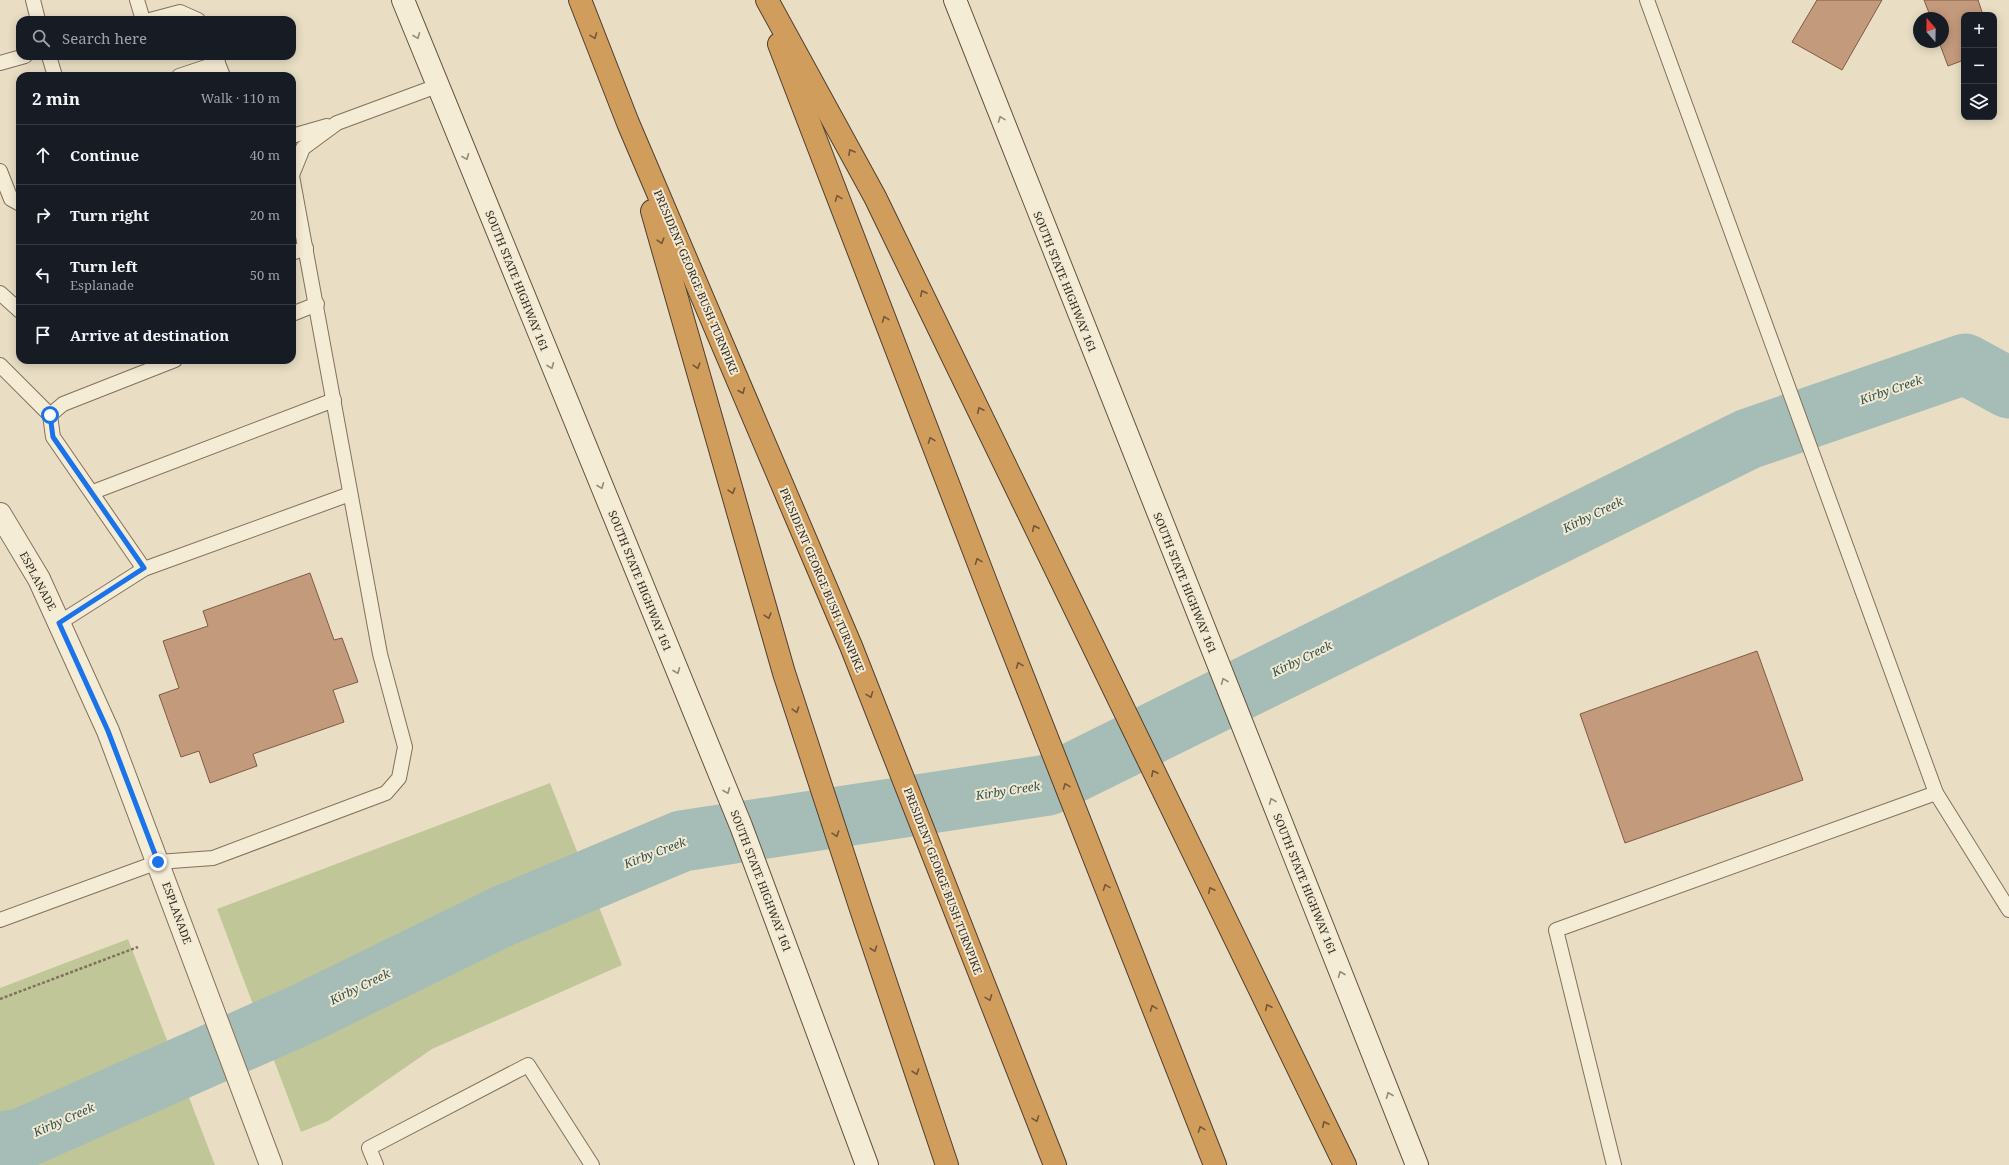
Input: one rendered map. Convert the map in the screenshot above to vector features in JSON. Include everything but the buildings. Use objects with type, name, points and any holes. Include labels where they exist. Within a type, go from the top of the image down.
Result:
[{"type":"highway","name":"PRESIDENT GEORGE BUSH TURNPIKE","points":[[580,0],[628,123],[851,646],[1054,1165]]},
{"type":"highway","points":[[762,0],[992,598],[1215,1165]]},
{"type":"highway","points":[[767,0],[875,197],[991,432],[1052,563],[1344,1162]]},
{"type":"highway","points":[[628,123],[784,673],[947,1165]]},
{"type":"main road","name":"SOUTH STATE HIGHWAY 161","points":[[403,0],[531,317],[741,826],[868,1165]]},
{"type":"main road","name":"SOUTH STATE HIGHWAY 161","points":[[955,0],[1015,155],[1417,1165]]},
{"type":"main road","name":"ESPLANADE","points":[[0,514],[39,579],[108,731],[271,1165]]},
{"type":"lane","points":[[33,0],[37,16]]},
{"type":"lane","points":[[137,0],[142,16]]},
{"type":"lane","points":[[1647,0],[1936,793],[2009,910]]},
{"type":"lane","points":[[165,16],[180,12],[189,16]]},
{"type":"lane","points":[[0,63],[16,59]]},
{"type":"lane","points":[[50,60],[54,72]]},
{"type":"lane","points":[[193,72],[218,65]]},
{"type":"lane","points":[[296,135],[337,122],[437,86]]},
{"type":"lane","points":[[296,165],[303,148],[337,122]]},
{"type":"lane","points":[[0,170],[11,199],[16,202]]},
{"type":"lane","points":[[0,920],[158,862],[213,858],[386,792],[399,778],[405,747],[380,654],[296,196]]},
{"type":"lane","points":[[296,252],[306,248]]},
{"type":"lane","points":[[0,293],[16,307]]},
{"type":"lane","points":[[296,312],[317,304]]},
{"type":"lane","points":[[50,415],[63,404],[165,364]]},
{"type":"lane","points":[[0,365],[50,415],[53,437],[93,492],[144,568]]},
{"type":"lane","points":[[93,492],[334,400]]},
{"type":"lane","points":[[59,623],[144,568],[350,494]]},
{"type":"lane","points":[[1614,1165],[1556,930],[1936,793]]},
{"type":"lane","points":[[376,1165],[369,1148],[528,1065],[592,1165]]},
{"type":"path","points":[[0,999],[138,947]]},
{"type":"green space","points":[[550,783],[622,965],[432,1049],[328,1121],[301,1132],[217,909]]},
{"type":"green space","points":[[128,939],[215,1165],[0,1165],[0,988]]},
{"type":"waterway","name":"Kirby Creek","points":[[0,1142],[21,1139],[305,1013],[503,916],[682,841],[1048,785],[1748,439],[1965,364],[2009,388]]},
{"type":"route","points":[[50,415],[53,437],[93,492],[144,568],[59,623],[108,731],[158,862]]}]
